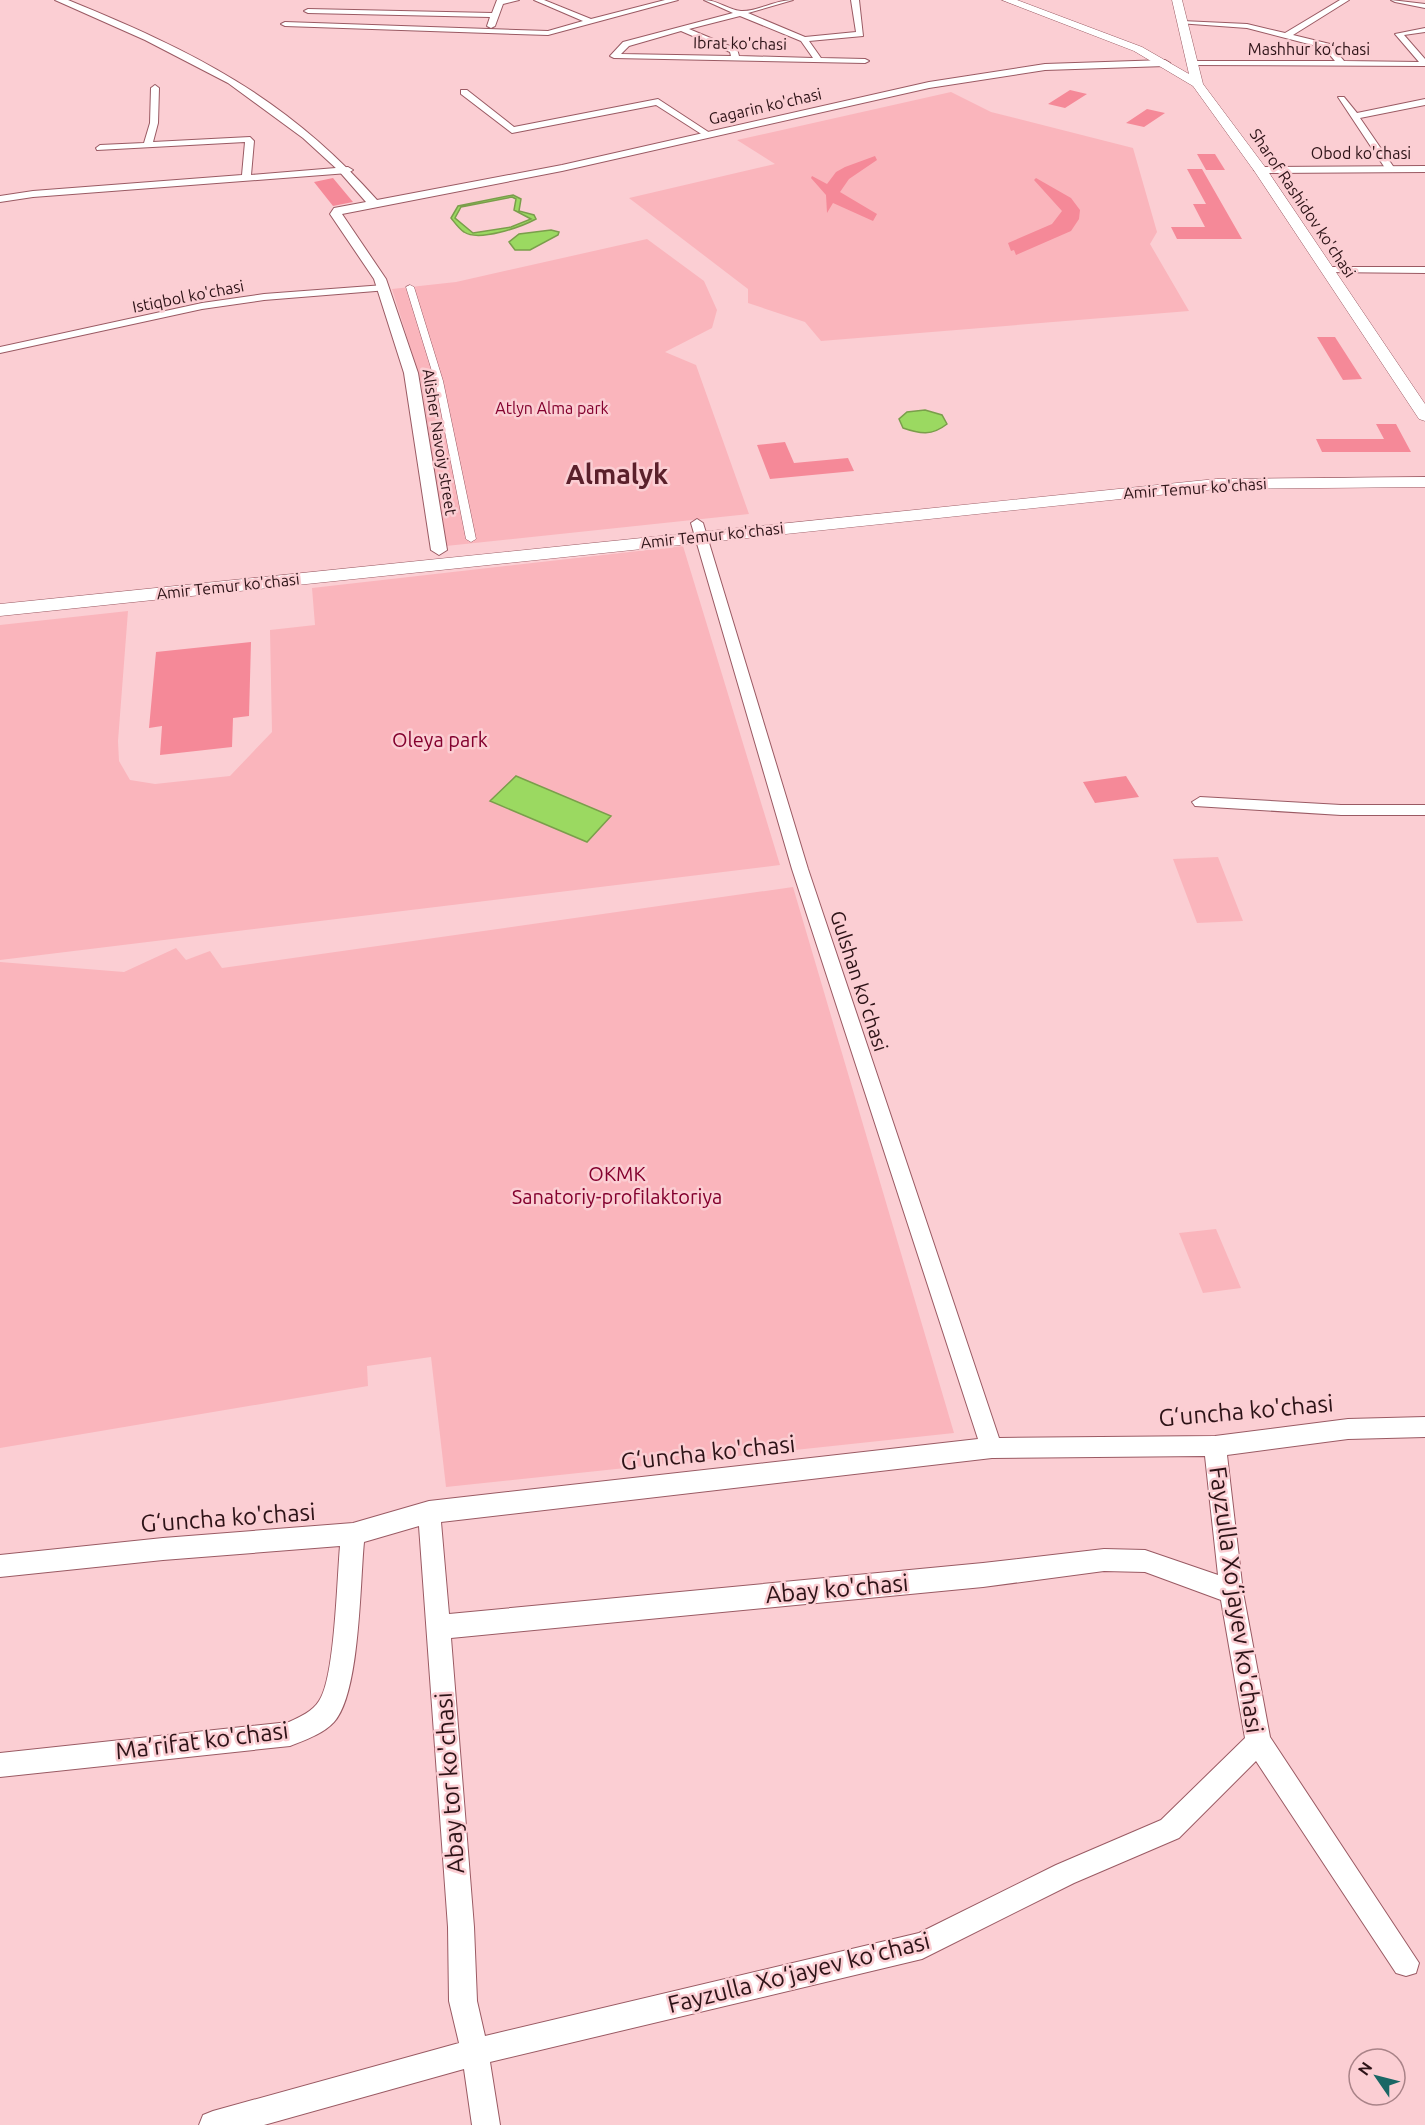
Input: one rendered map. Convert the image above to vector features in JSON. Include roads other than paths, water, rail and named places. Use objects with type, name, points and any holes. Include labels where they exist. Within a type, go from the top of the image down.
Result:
[{"type":"main road","points":[[1007,0],[1109,36],[1165,63],[1197,84]]},
{"type":"main road","name":"Sharof Rashidov ko'chasi","points":[[1177,0],[1197,84],[1260,170],[1425,416]]},
{"type":"main road","points":[[1165,63],[1192,63]]},
{"type":"main road","name":"Amir Temur ko'chasi","points":[[0,610],[75,595],[698,529],[1199,471],[1425,471]]},
{"type":"main road","name":"Amir Temur ko'chasi","points":[[313,569],[439,550],[1216,484],[1425,482]]},
{"type":"main road","name":"Amir Temur ko'chasi","points":[[0,595],[75,595]]},
{"type":"street","points":[[60,0],[142,33],[250,90],[348,170],[375,205]]},
{"type":"street","points":[[488,33],[501,1],[515,0]]},
{"type":"street","points":[[538,0],[591,22]]},
{"type":"street","points":[[285,24],[488,33],[548,33],[674,0]]},
{"type":"street","points":[[708,0],[804,39],[860,34],[855,0]]},
{"type":"street","points":[[682,28],[789,0]]},
{"type":"street","points":[[1286,36],[1345,0]]},
{"type":"street","points":[[1395,0],[1425,6]]},
{"type":"street","points":[[308,11],[495,15]]},
{"type":"street","points":[[1182,23],[1247,26],[1327,46],[1342,64]]},
{"type":"street","points":[[682,28],[734,51],[736,58]]},
{"type":"street","name":"Ibrat ko'chasi","points":[[682,28],[626,44],[614,56],[865,61]]},
{"type":"street","points":[[1425,30],[1399,34],[1425,64]]},
{"type":"street","points":[[804,39],[819,60]]},
{"type":"street","name":"Gagarin ko'chasi","points":[[336,214],[343,209],[375,205],[562,168],[929,86],[1045,67],[1165,63]]},
{"type":"street","name":"Mashhur ko‘chasi","points":[[1192,63],[1425,64]]},
{"type":"street","points":[[148,145],[154,123],[155,88]]},
{"type":"street","points":[[464,92],[512,130],[658,102],[709,135]]},
{"type":"street","points":[[1341,99],[1356,116],[1390,169]]},
{"type":"street","points":[[1356,116],[1425,102]]},
{"type":"street","points":[[100,148],[247,139],[250,141],[246,178]]},
{"type":"street","name":"Obod ko'chasi","points":[[1260,170],[1425,169]]},
{"type":"street","points":[[0,199],[33,194],[348,170]]},
{"type":"street","name":"Alisher Navoiy street","points":[[336,214],[384,288],[411,373],[439,550]]},
{"type":"street","points":[[1328,270],[1425,270]]},
{"type":"street","points":[[410,287],[439,381],[471,539]]},
{"type":"street","name":"Istiqbol ko'chasi","points":[[0,350],[202,306],[264,297],[384,288]]},
{"type":"street","name":"Gulshan ko'chasi","points":[[698,529],[800,869],[992,1449]]},
{"type":"street","points":[[1200,802],[1341,810],[1425,810]]},
{"type":"street","name":"G‘uncha ko'chasi","points":[[0,1566],[163,1549],[353,1534],[429,1512],[992,1449],[1215,1446],[1347,1429],[1425,1427]]},
{"type":"street","name":"Fayzulla Xo‘jayev ko'chasi","points":[[213,2125],[475,2052],[922,1946],[1065,1874],[1170,1828],[1258,1742],[1231,1592],[1215,1446]]},
{"type":"street","name":"Abay tor ko'chasi","points":[[429,1512],[462,1927],[463,2001],[475,2052],[486,2125]]},
{"type":"street","name":"Ma’rifat ko'chasi","points":[[0,1765],[290,1734],[310,1724],[329,1709],[338,1683],[353,1534]]},
{"type":"street","name":"Abay ko'chasi","points":[[438,1627],[983,1575],[1104,1560],[1145,1562],[1175,1570],[1231,1592]]},
{"type":"street","points":[[1258,1742],[1406,1963]]},
{"type":"district","name":"Almalyk","points":[[617,475]]},
{"type":"park label","name":"Atlyn Alma park","points":[[552,408]]},
{"type":"park label","name":"Oleya park","points":[[440,740]]},
{"type":"park label","name":"OKMK Sanatoriy-profilaktoriya","points":[[617,1186]]}]
